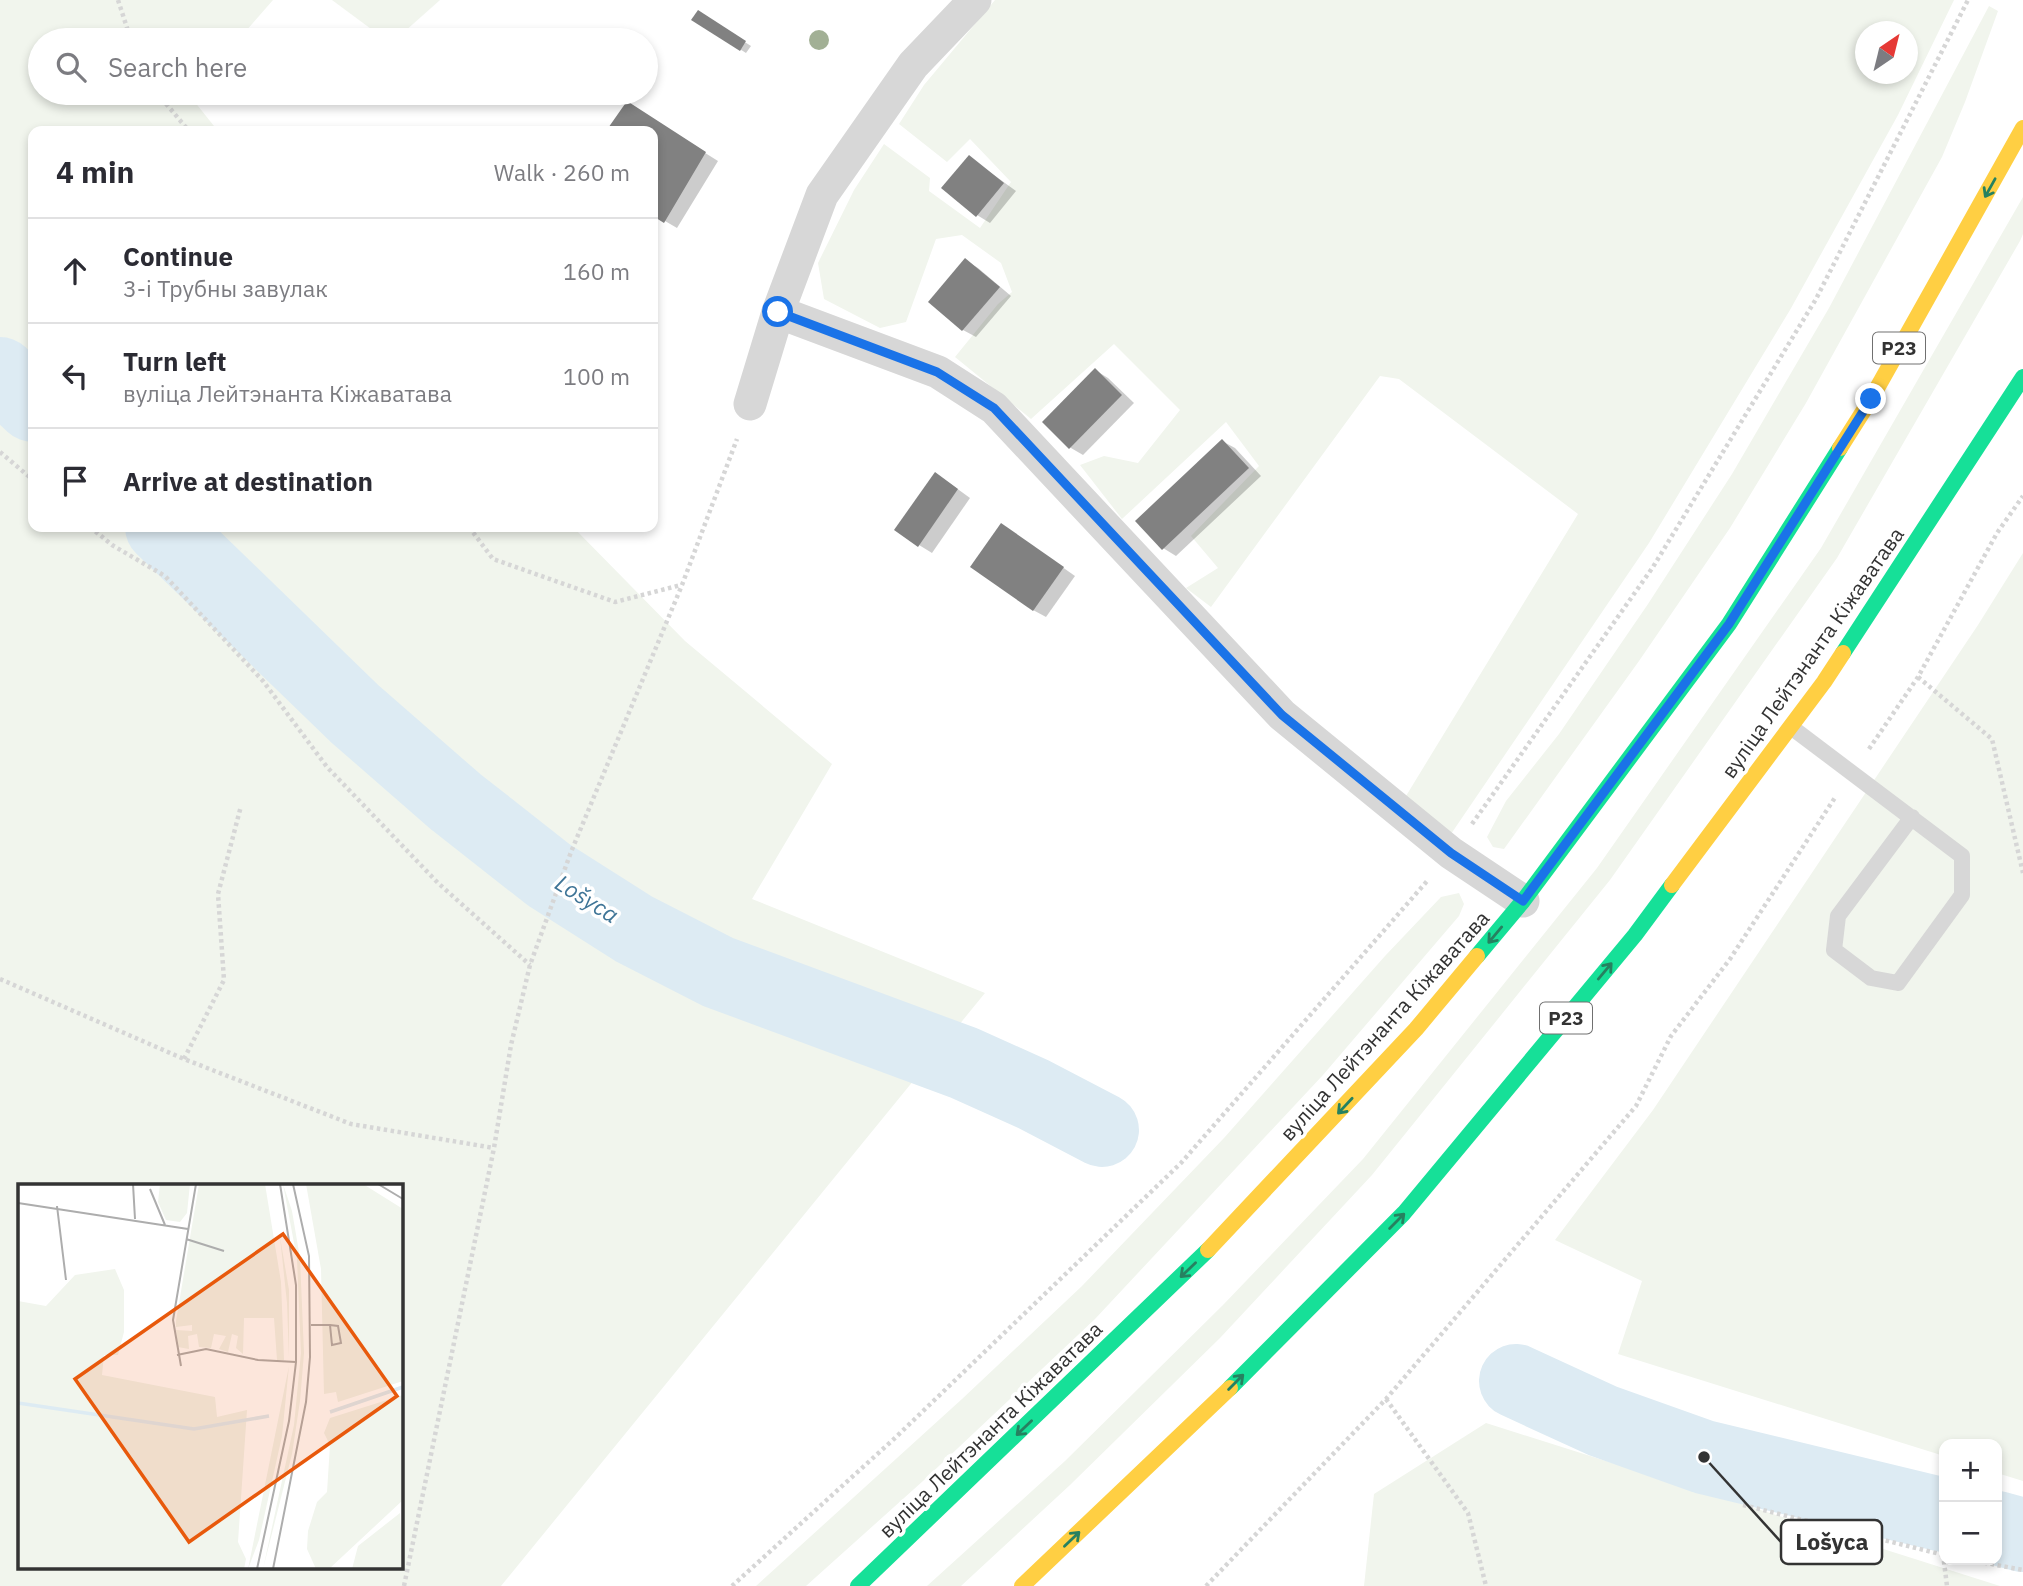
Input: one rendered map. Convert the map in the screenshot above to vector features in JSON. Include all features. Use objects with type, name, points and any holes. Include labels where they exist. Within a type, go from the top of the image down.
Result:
[{"type":"main road","name":"вуліца Лейтэнанта Кіжаватава","points":[[858,1586],[1202,1257],[1416,1029],[1523,901],[1729,624],[1871,399],[2023,128]]},
{"type":"main road","name":"вуліца Лейтэнанта Кіжаватава","points":[[1022,1586],[1208,1409],[1405,1213],[1635,935],[1790,727],[1866,620],[2023,377]]},
{"type":"street","points":[[750,404],[778,312],[822,194],[913,65],[975,0]]},
{"type":"street","points":[[778,312],[937,372],[994,408],[1282,715],[1451,853],[1523,901]]},
{"type":"lane","points":[[1790,727],[1852,772],[1912,817],[1962,856],[1962,895],[1898,983],[1871,978],[1834,950],[1838,916],[1912,817]]},
{"type":"path","points":[[118,0],[127,28]]},
{"type":"path","points":[[732,1586],[895,1438],[1181,1163],[1451,853],[1653,567],[1689,509],[1816,299],[1968,0]]},
{"type":"path","points":[[167,105],[185,126]]},
{"type":"path","points":[[404,1586],[494,1149],[511,1045],[530,965],[571,852],[682,585],[750,404]]},
{"type":"path","points":[[0,452],[28,476]]},
{"type":"path","points":[[1206,1586],[1386,1399],[1636,1106],[1671,1037],[1730,959],[1852,772],[1918,677],[1997,533],[2023,496]]},
{"type":"path","points":[[96,532],[111,545],[165,576],[263,681],[327,767],[438,883],[530,965]]},
{"type":"path","points":[[473,532],[493,559],[615,602],[682,585]]},
{"type":"path","points":[[1918,677],[1992,739],[2023,873]]},
{"type":"path","points":[[184,1059],[224,980],[218,894],[241,806]]},
{"type":"path","points":[[0,979],[184,1059],[351,1124],[494,1149]]},
{"type":"path","points":[[1386,1399],[1468,1513],[1486,1586]]},
{"type":"path","points":[[1743,1505],[1939,1554]]},
{"type":"path","points":[[1945,1565],[1947,1586]]},
{"type":"path","points":[[1996,1565],[2023,1570]]},
{"type":"shaded area","points":[[0,0],[273,0],[248,28],[28,28],[28,105],[197,105],[214,126],[28,126],[28,532],[578,532],[685,641],[832,764],[752,899],[985,993],[501,1586],[0,1586]]},
{"type":"shaded area","points":[[332,0],[440,0],[408,28],[370,28]]},
{"type":"shaded area","points":[[995,0],[1954,0],[1918,74],[1918,21],[1855,21],[1855,84],[1913,84],[1898,115],[1790,310],[1649,543],[1451,834],[1406,796],[1578,514],[1399,379],[1380,376],[1211,607],[1186,588],[1218,568],[1191,536],[1259,466],[1226,422],[1122,519],[1080,465],[1104,456],[1138,463],[1180,410],[1114,344],[1031,419],[955,357],[998,304],[1012,292],[1001,263],[962,235],[936,239],[906,322],[880,328],[824,299],[818,263],[854,190],[884,144],[930,178],[929,191],[980,228],[1011,182],[970,139],[947,162],[899,124],[924,85]]},
{"type":"shaded area","points":[[1989,6],[1998,11],[1942,157],[1806,403],[1730,528],[1639,661],[1504,849],[1493,847],[1487,837],[1506,801],[1559,734],[1732,474],[1829,308]]},
{"type":"shaded area","points":[[2023,197],[2023,234],[2020,241],[1837,558],[1610,880],[1372,1175],[1220,1338],[1070,1485],[961,1586],[927,1586],[1065,1461],[1223,1305],[1363,1159],[1597,868],[1821,548]]},
{"type":"shaded area","points":[[2023,553],[2023,1481],[2002,1475],[2002,1439],[1939,1439],[1939,1454],[1618,1354],[1642,1281],[1555,1240],[1653,1110],[1978,625]]},
{"type":"shaded area","points":[[1459,893],[1464,904],[1459,916],[1323,1075],[1095,1319],[923,1481],[806,1586],[756,1586],[1082,1286],[1224,1138],[1385,956],[1441,897]]},
{"type":"shaded area","points":[[1486,1423],[2000,1586],[1364,1586],[1374,1494]]},
{"type":"building","points":[[698,10],[746,41],[740,51],[691,20]]},
{"type":"building","points":[[624,105],[633,105],[706,152],[664,223],[658,219],[658,126],[610,126]]},
{"type":"building","points":[[969,155],[1004,183],[976,217],[941,188]]},
{"type":"building","points":[[965,258],[1000,287],[962,331],[928,302]]},
{"type":"building","points":[[1095,368],[1122,395],[1069,449],[1042,422]]},
{"type":"building","points":[[1222,439],[1249,468],[1162,550],[1135,521]]},
{"type":"building","points":[[935,472],[958,489],[918,547],[894,530]]},
{"type":"building","points":[[1001,523],[1064,567],[1033,611],[970,567]]},
{"type":"waterway","name":"Lošyca","points":[[0,374],[28,400]]},
{"type":"waterway","name":"Lošyca","points":[[167,532],[355,714],[456,802],[549,875],[634,929],[718,972],[964,1063],[1033,1094],[1102,1130]]},
{"type":"waterway","name":"Lošyca","points":[[1516,1381],[1603,1421],[1704,1457],[1939,1514]]},
{"type":"waterway","name":"Lošyca","points":[[2002,1529],[2023,1535]]},
{"type":"traffic: fast","points":[[1843,653],[2023,377]]},
{"type":"traffic: fast","points":[[1477,956],[1523,901],[1729,624],[1840,448]]},
{"type":"traffic: fast","points":[[1230,1388],[1404,1213],[1635,935],[1672,885]]},
{"type":"traffic: fast","points":[[858,1586],[1208,1250]]},
{"type":"traffic: slow","points":[[1840,448],[1871,399],[2023,128]]},
{"type":"traffic: slow","points":[[1672,885],[1843,653]]},
{"type":"traffic: slow","points":[[1208,1250],[1416,1029],[1477,956]]},
{"type":"traffic: slow","points":[[1022,1586],[1230,1388]]},
{"type":"place","name":"Lošyca","points":[[1704,1457]]},
{"type":"route","points":[[778,312],[937,372],[994,408],[1282,715],[1451,853],[1523,901],[1729,624],[1871,399]]}]
